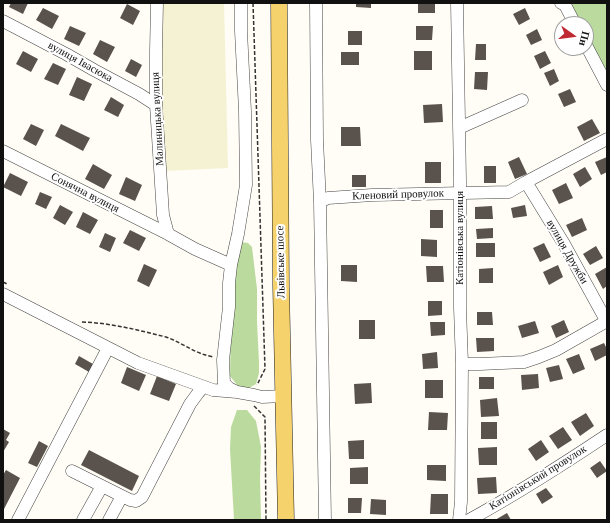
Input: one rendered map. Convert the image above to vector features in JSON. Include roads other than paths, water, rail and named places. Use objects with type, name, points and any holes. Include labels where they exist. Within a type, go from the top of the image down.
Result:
[{"type":"main road","name":"Львівське шосе","points":[[279,3],[281,270],[286,520]]},
{"type":"street","name":"Малиницька вулиця","points":[[157,3],[156,105],[163,215],[168,234]]},
{"type":"street","points":[[220,387],[229,307],[230,265],[238,234],[246,185],[241,3]]},
{"type":"street","points":[[316,3],[317,140],[320,202],[325,520]]},
{"type":"street","name":"Катіонівська вулиця","points":[[457,3],[460,308],[462,364],[459,520]]},
{"type":"street","points":[[561,3],[565,5],[571,16]]},
{"type":"street","name":"вулиця Івасюка","points":[[3,21],[139,94],[156,105]]},
{"type":"street","points":[[592,56],[607,84]]},
{"type":"street","points":[[459,128],[522,100]]},
{"type":"street","name":"Кленовий провулок","points":[[320,202],[328,198],[346,197],[509,192],[607,139]]},
{"type":"street","name":"Сонячна вулиця","points":[[3,151],[195,249],[230,265]]},
{"type":"street","name":"вулиця Дружби","points":[[526,182],[564,244],[607,321]]},
{"type":"street","points":[[6,290],[108,348],[138,363],[204,387],[229,388],[237,392],[262,397],[283,396]]},
{"type":"street","points":[[462,364],[524,362],[556,350],[607,321]]},
{"type":"street","points":[[18,520],[108,348]]},
{"type":"street","points":[[72,471],[130,500],[136,501],[142,497],[190,404],[198,392],[204,387]]},
{"type":"street","name":"Катіонівський провулок","points":[[469,520],[536,482],[607,435]]},
{"type":"street","points":[[83,520],[102,486]]},
{"type":"street","points":[[109,520],[122,496]]}]
